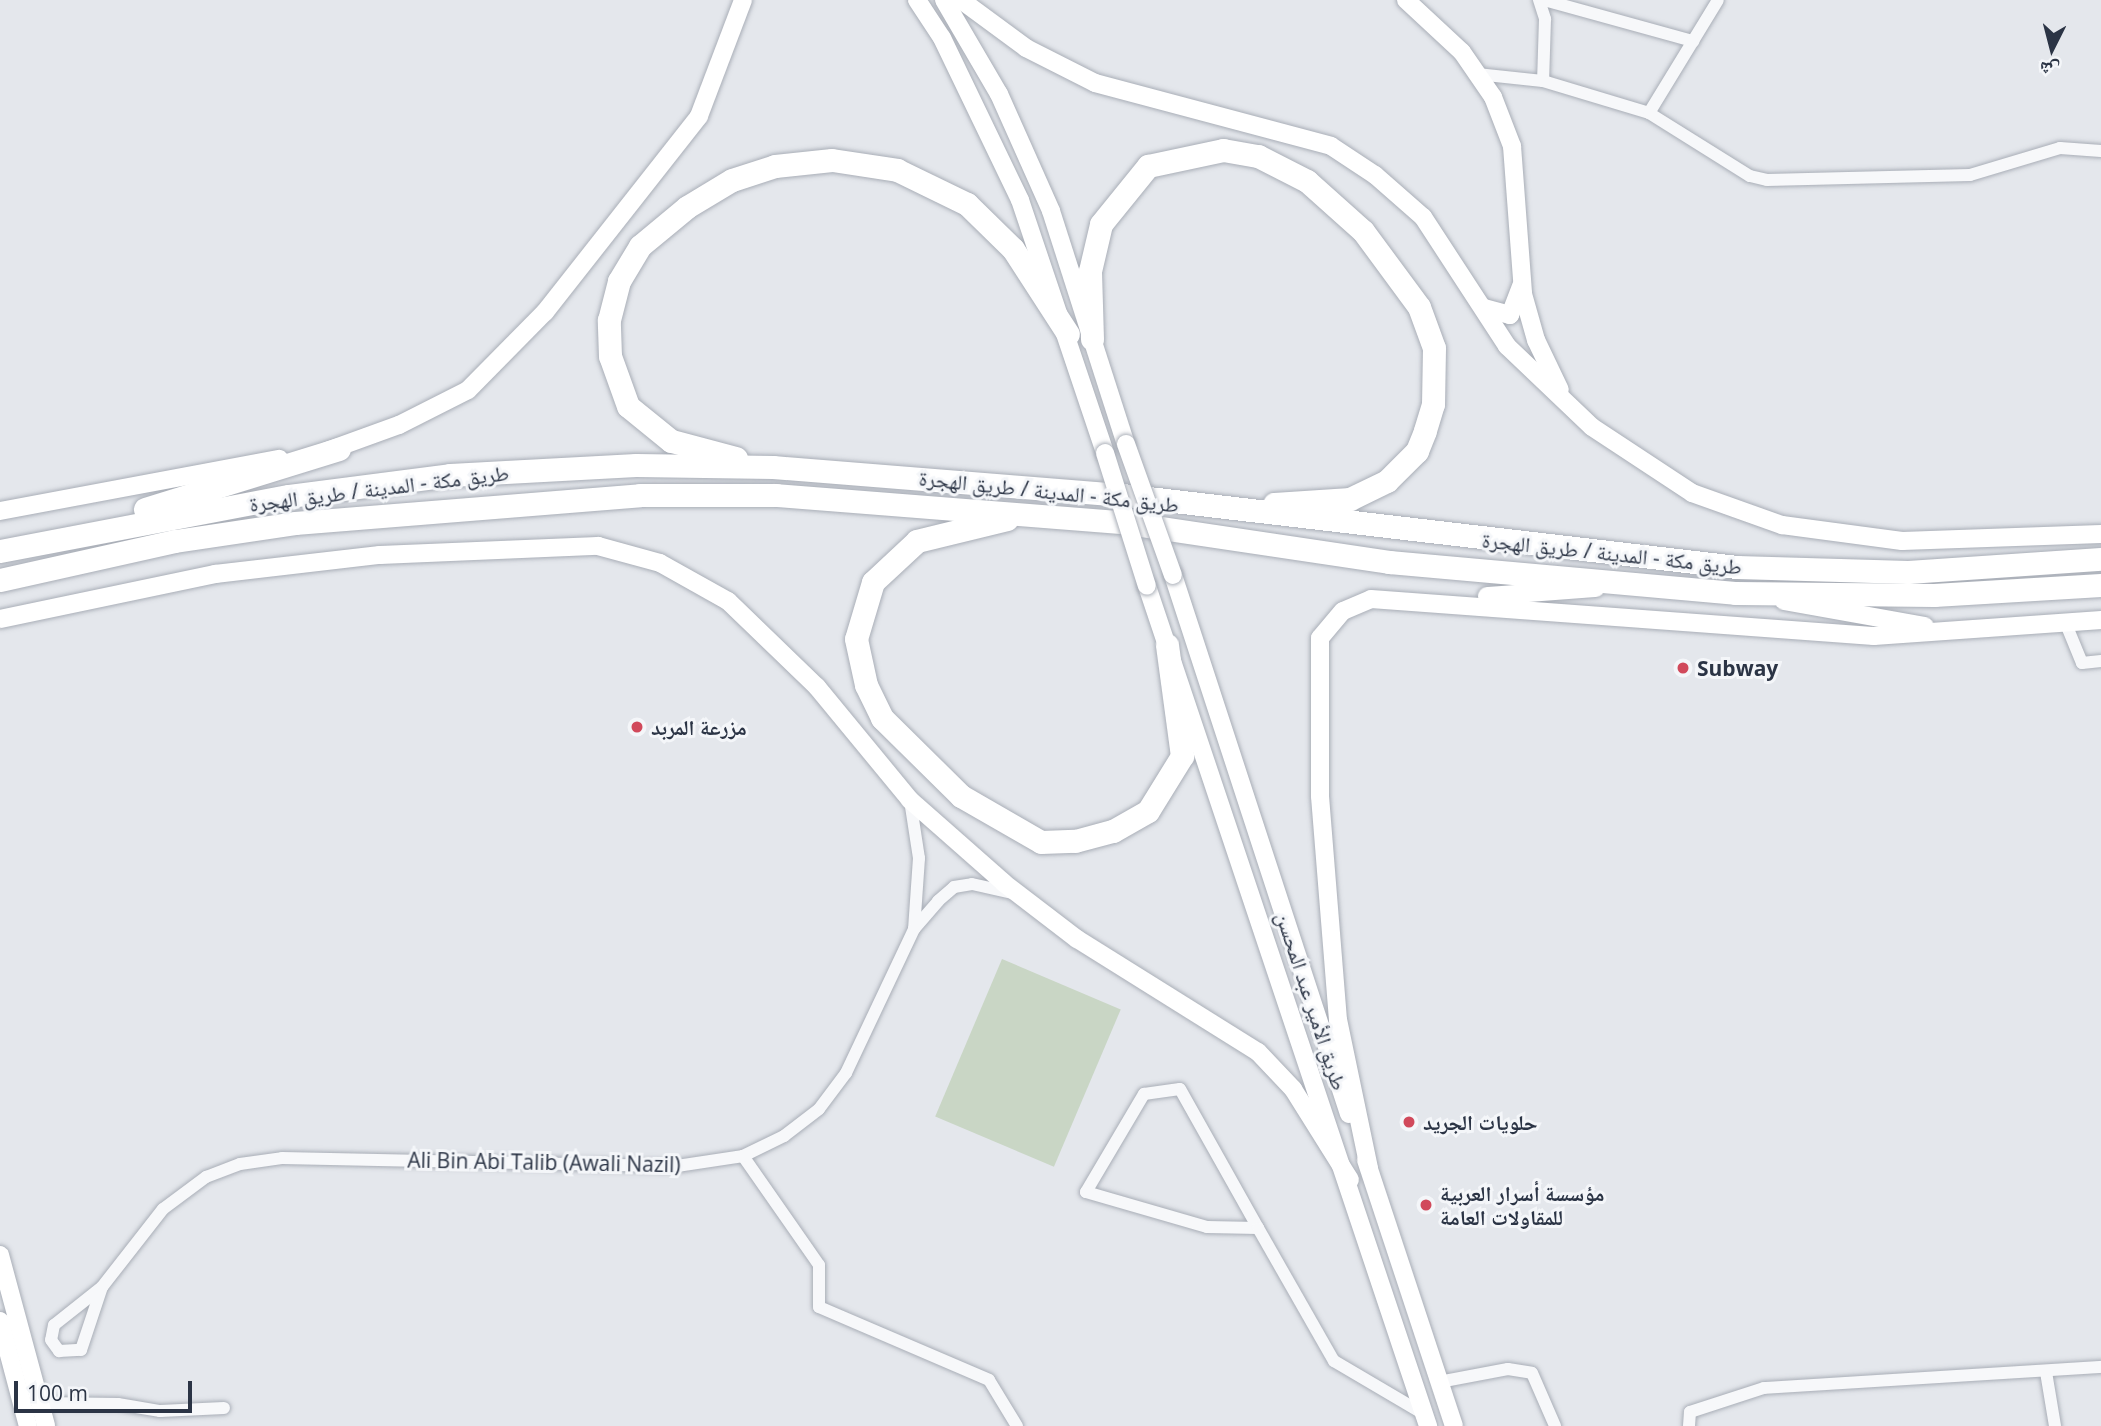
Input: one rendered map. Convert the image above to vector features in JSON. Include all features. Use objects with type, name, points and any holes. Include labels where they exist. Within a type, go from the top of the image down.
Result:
[{"type":"highway","points":[[1092,339],[1090,271],[1101,224],[1124,190],[1148,166],[1223,150],[1258,156],[1307,181],[1363,231],[1419,307],[1434,348],[1433,404],[1417,451],[1387,481],[1350,499],[1215,508]]},
{"type":"highway","points":[[773,467],[671,441],[628,406],[610,356],[609,320],[619,281],[640,246],[687,207],[732,180],[775,166],[832,160],[897,170],[967,204],[1004,240],[1068,334]]},
{"type":"highway","points":[[89,531],[185,494],[339,449]]},
{"type":"highway","name":"طريق مكة - المدينة / طريق الهجرة","points":[[0,551],[89,531],[289,496],[450,475],[636,465],[773,467],[1123,495],[1215,508],[1737,567],[1908,572],[2101,559]]},
{"type":"highway","name":"طريق مكة - المدينة / طريق الهجرة","points":[[0,580],[175,541],[295,523],[640,495],[776,495],[1128,523],[1389,562],[1735,593],[1934,595],[2101,585]]},
{"type":"highway","points":[[1037,514],[917,541],[873,582],[856,639],[866,685],[882,719],[961,796],[1011,829],[1041,842],[1075,841],[1114,831],[1148,811],[1182,756],[1167,645]]},
{"type":"main road","points":[[0,511],[339,449],[468,390],[545,312],[699,116],[743,0]]},
{"type":"main road","name":"طريق الأمير عبد المحسن","points":[[917,0],[942,38],[1020,200],[1068,334],[1147,586],[1350,1180],[1426,1420]]},
{"type":"main road","name":"طريق الأمير عبد المحسن","points":[[944,0],[999,94],[1051,211],[1126,444],[1173,575],[1454,1426]]},
{"type":"main road","points":[[961,0],[1026,48],[1095,83],[1331,146],[1423,217],[1507,346],[1592,427],[1692,493],[1782,525],[1902,541],[2101,534]]},
{"type":"main road","points":[[1406,0],[1477,74],[1493,97],[1512,146],[1522,287],[1536,340],[1564,399]]},
{"type":"main road","points":[[1484,308],[1510,315],[1522,287]]},
{"type":"main road","points":[[0,619],[215,574],[380,555],[598,546],[660,563],[728,601],[817,687],[911,800],[1018,894],[1077,939],[1258,1052],[1293,1089],[1350,1180]]},
{"type":"main road","points":[[1421,602],[1637,584]]},
{"type":"main road","points":[[1735,593],[1956,632]]},
{"type":"main road","points":[[1370,1168],[1338,1020],[1325,872],[1318,663],[1320,638],[1343,611],[1371,599],[1874,636],[2101,620]]},
{"type":"main road","points":[[0,1255],[46,1426]]},
{"type":"main road","points":[[0,1321],[28,1426]]},
{"type":"street","points":[[1543,81],[1545,19],[1541,0],[1693,41]]},
{"type":"street","points":[[1649,113],[1718,0]]},
{"type":"street","points":[[1477,74],[1543,81],[1649,113],[1750,176],[1768,180],[1970,175],[2060,148],[2101,151]]},
{"type":"street","points":[[2066,624],[2082,663],[2101,661]]},
{"type":"street","points":[[911,800],[919,859],[914,929]]},
{"type":"street","points":[[914,929],[954,887],[972,884],[1018,894]]},
{"type":"street","name":"Ali Bin Abi Talib (Awali Nazil)","points":[[102,1287],[86,1343],[74,1353],[59,1351],[51,1340],[54,1325],[102,1287],[163,1209],[206,1177],[240,1164],[282,1158],[677,1167],[743,1156],[793,1130],[819,1109],[846,1073],[914,929]]},
{"type":"street","points":[[1258,1228],[1207,1227],[1086,1192],[1144,1094],[1180,1089],[1334,1361],[1426,1420]]},
{"type":"street","points":[[743,1156],[819,1265],[819,1307],[989,1380],[1017,1426]]},
{"type":"street","points":[[1689,1426],[1690,1412],[1764,1388],[2101,1367]]},
{"type":"street","points":[[1439,1382],[1508,1369],[1532,1373],[1555,1426]]},
{"type":"street","points":[[2046,1372],[2055,1426]]},
{"type":"street","points":[[40,1403],[118,1404],[160,1411],[224,1408]]},
{"type":"green space","points":[[1002,959],[1121,1009],[1054,1167],[935,1116]]},
{"type":"place","name":"Subway","points":[[1683,668]]},
{"type":"place","name":"مزرعة المربد","points":[[637,727]]},
{"type":"place","name":"حلويات الجريد","points":[[1409,1122]]},
{"type":"place","name":"مؤسسة أسرار العربية للمقاولات العامة","points":[[1426,1205]]}]
